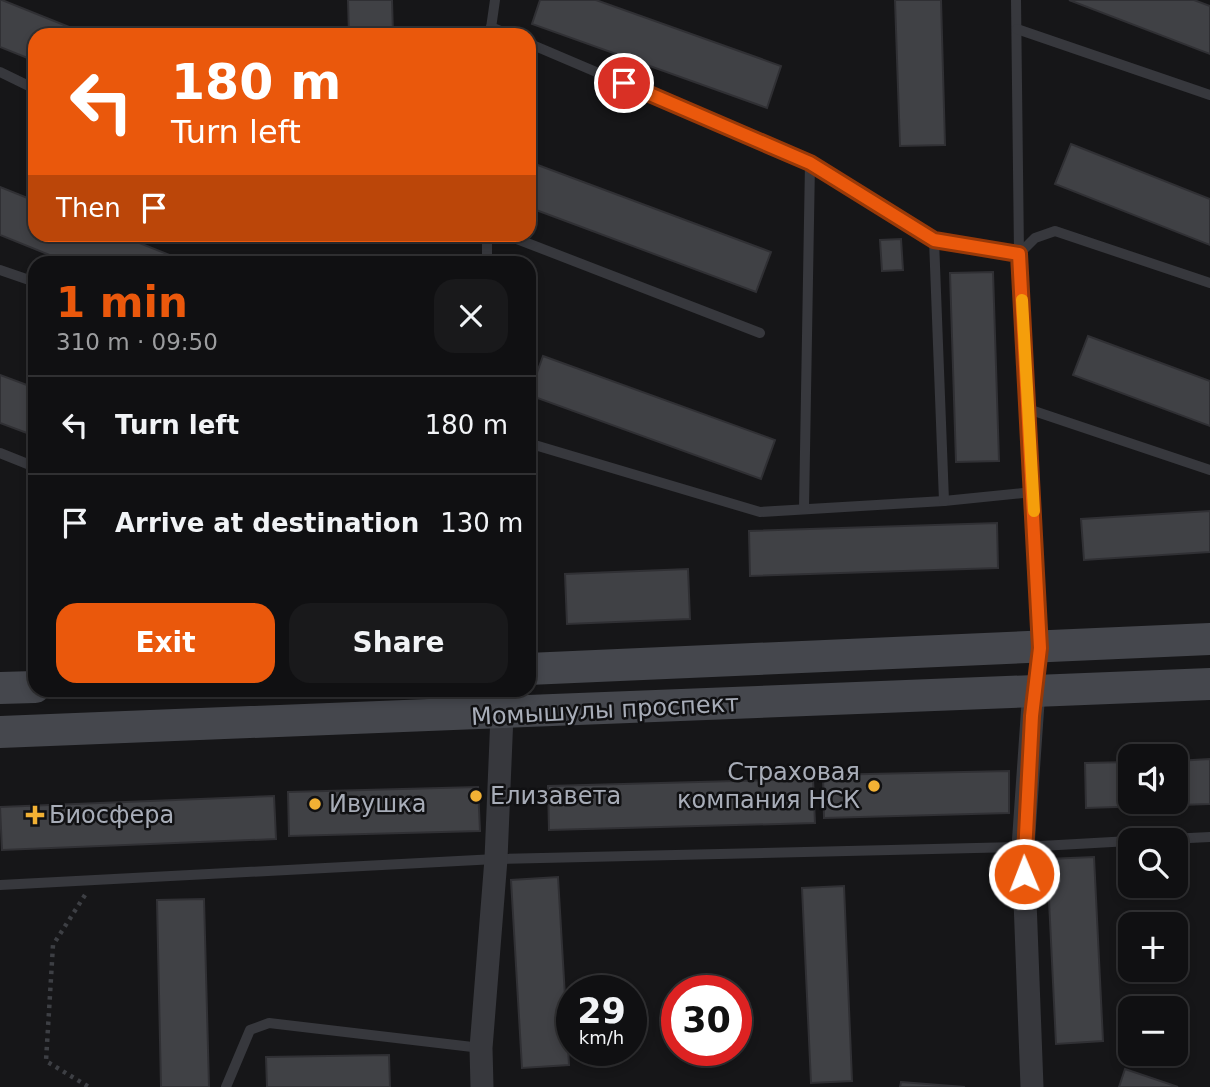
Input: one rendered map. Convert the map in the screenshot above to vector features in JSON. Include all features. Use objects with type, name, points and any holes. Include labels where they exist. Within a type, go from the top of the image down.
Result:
[{"type":"street","name":"Момышулы проспект","points":[[536,669],[1210,639]]},
{"type":"street","points":[[1032,1087],[1023,847],[1034,690],[1040,648]]},
{"type":"street","name":"Момышулы проспект","points":[[0,733],[501,702],[1210,684]]},
{"type":"street","points":[[0,688],[28,687]]},
{"type":"street","points":[[482,1087],[481,1048],[496,859],[501,702]]},
{"type":"lane","points":[[491,28],[495,0]]},
{"type":"lane","points":[[1016,0],[1019,254],[1040,648]]},
{"type":"lane","points":[[1017,29],[1210,95]]},
{"type":"lane","points":[[536,46],[810,163],[934,240],[1019,254]]},
{"type":"lane","points":[[0,72],[28,86]]},
{"type":"lane","points":[[804,509],[810,163]]},
{"type":"lane","points":[[1019,254],[1035,238],[1055,230],[1210,283]]},
{"type":"lane","points":[[934,240],[944,501]]},
{"type":"lane","points":[[525,242],[760,333]]},
{"type":"lane","points":[[0,270],[28,280]]},
{"type":"lane","points":[[1028,410],[1210,470]]},
{"type":"lane","points":[[536,445],[760,512],[944,501],[1032,492]]},
{"type":"lane","points":[[0,453],[28,464]]},
{"type":"lane","points":[[1188,837],[1210,836]]},
{"type":"lane","points":[[0,885],[496,859],[1023,847],[1118,842]]},
{"type":"lane","points":[[226,1087],[250,1030],[269,1023],[481,1048]]},
{"type":"path","points":[[89,1087],[46,1061],[53,945],[95,880]]},
{"type":"building","points":[[0,0],[72,28],[28,28],[28,58],[0,47]]},
{"type":"building","points":[[348,0],[392,0],[393,28],[349,28]]},
{"type":"building","points":[[540,0],[596,0],[781,66],[767,108],[532,24]]},
{"type":"building","points":[[895,0],[941,0],[945,145],[900,146]]},
{"type":"building","points":[[1069,0],[1194,0],[1210,6],[1210,54]]},
{"type":"building","points":[[1071,144],[1210,199],[1210,245],[1055,184]]},
{"type":"building","points":[[536,164],[771,252],[756,292],[536,210]]},
{"type":"building","points":[[0,187],[28,198],[28,242],[137,242],[172,256],[52,256],[0,235]]},
{"type":"building","points":[[901,239],[903,270],[882,271],[880,240]]},
{"type":"building","points":[[993,272],[999,461],[956,462],[950,273]]},
{"type":"building","points":[[1088,336],[1210,381],[1210,426],[1073,375]]},
{"type":"building","points":[[543,356],[775,440],[761,479],[536,398],[536,376]]},
{"type":"building","points":[[0,375],[28,385],[28,433],[0,423]]},
{"type":"building","points":[[1210,511],[1210,552],[1084,560],[1081,519]]},
{"type":"building","points":[[997,523],[998,568],[750,576],[749,531]]},
{"type":"building","points":[[688,569],[690,619],[567,624],[565,574]]},
{"type":"building","points":[[1210,759],[1210,804],[1188,805],[1188,760]]},
{"type":"building","points":[[1118,762],[1118,807],[1086,808],[1085,763]]},
{"type":"building","points":[[1009,771],[1009,813],[824,818],[823,775]]},
{"type":"building","points":[[813,779],[815,823],[549,830],[548,786]]},
{"type":"building","points":[[478,787],[480,831],[289,836],[288,792]]},
{"type":"building","points":[[274,796],[276,839],[2,850],[0,807]]},
{"type":"building","points":[[1094,857],[1103,1041],[1056,1044],[1047,859]]},
{"type":"building","points":[[558,877],[564,975],[556,975],[556,1066],[522,1068],[511,880]]},
{"type":"building","points":[[844,886],[852,1081],[811,1083],[802,888]]},
{"type":"building","points":[[204,899],[209,1087],[161,1087],[157,900]]},
{"type":"building","points":[[389,1055],[390,1087],[267,1087],[266,1057]]},
{"type":"building","points":[[1125,1069],[1178,1087],[1119,1087]]},
{"type":"building","points":[[901,1082],[965,1087],[900,1087]]},
{"type":"slow traffic","points":[[1022,300],[1034,511]]},
{"type":"place","name":"Страховая компания НСК","points":[[874,786]]},
{"type":"place","name":"Елизавета","points":[[476,796]]},
{"type":"place","name":"Ивушка","points":[[315,804]]},
{"type":"place","name":"Биосфера","points":[[35,815]]},
{"type":"route","points":[[624,83],[810,163],[934,240],[1019,254],[1040,648],[1032,716],[1023,847],[1024,874]]}]
